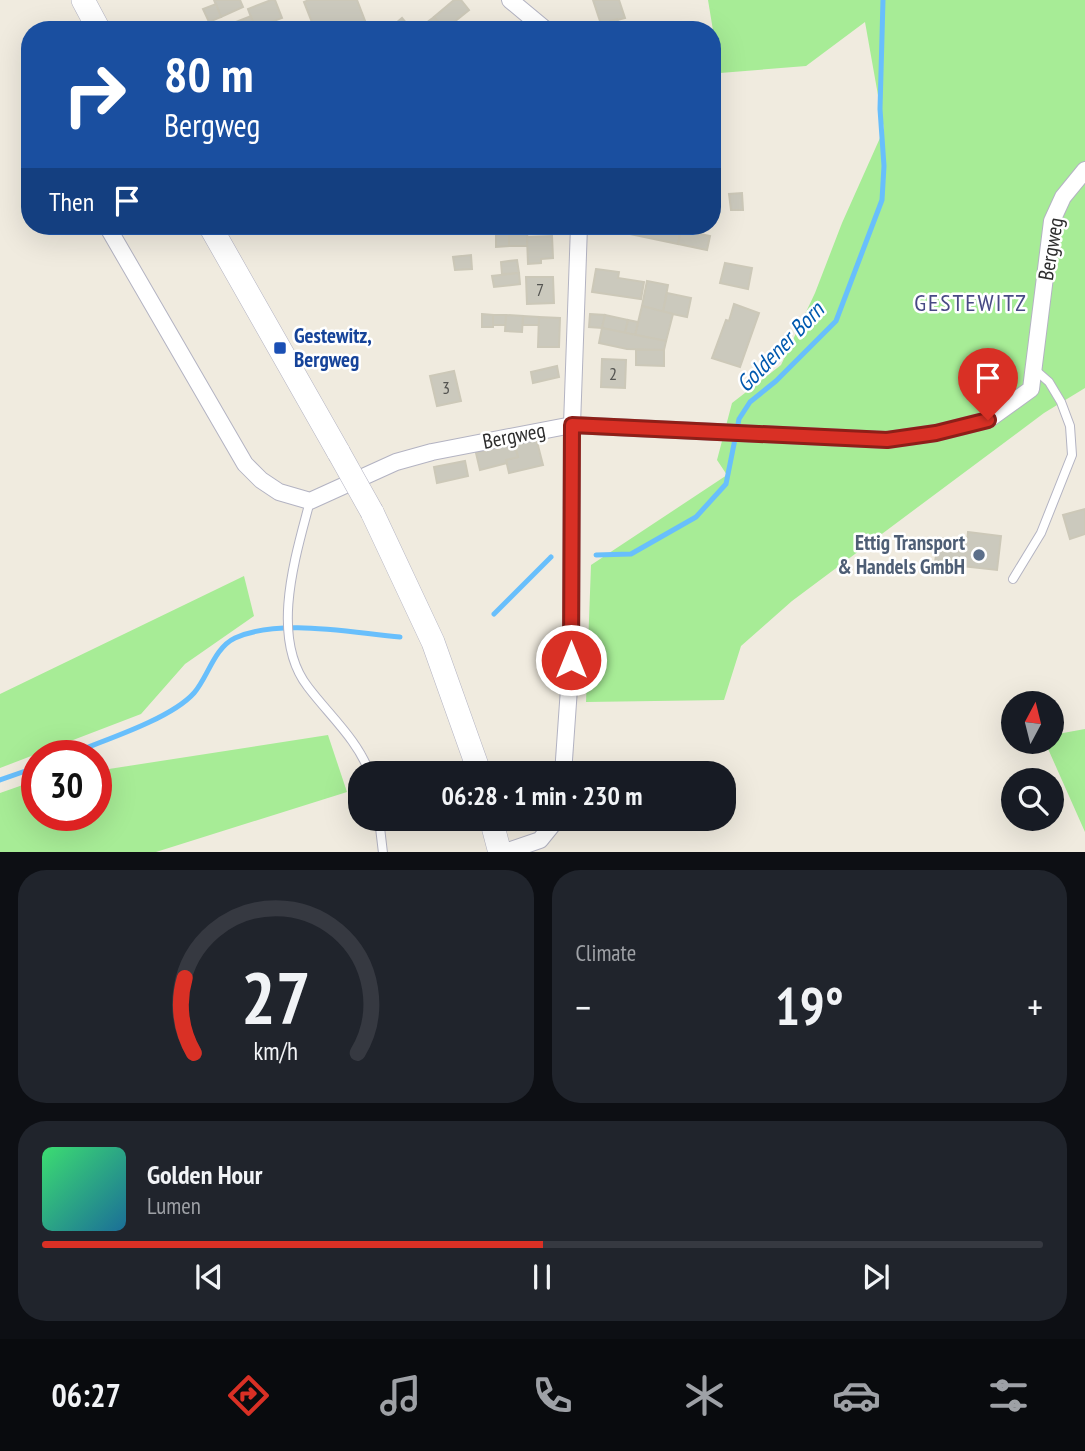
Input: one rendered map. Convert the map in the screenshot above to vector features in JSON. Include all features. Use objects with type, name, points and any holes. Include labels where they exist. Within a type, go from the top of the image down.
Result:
[{"type":"main road","points":[[83,0],[94,21]]},
{"type":"main road","points":[[215,235],[372,512],[433,642],[475,761]]},
{"type":"main road","points":[[495,831],[501,852]]},
{"type":"street","points":[[510,0],[534,21]]},
{"type":"street","name":"Bergweg","points":[[310,501],[396,462],[432,452],[572,425],[887,440],[936,433],[988,420],[1031,389],[1052,221],[1063,197],[1085,170]]},
{"type":"street","points":[[112,235],[245,464],[261,480],[279,492],[310,501]]},
{"type":"street","points":[[565,761],[571,660],[572,425],[579,235]]},
{"type":"street","points":[[501,852],[540,840],[547,831]]},
{"type":"lane","points":[[1013,579],[1041,533],[1072,455],[1070,426],[1061,402],[1049,382],[1034,368]]},
{"type":"lane","points":[[310,501],[293,568],[288,636],[294,663],[305,684],[359,749],[364,761]]},
{"type":"lane","points":[[380,831],[383,852]]},
{"type":"green space","points":[[708,0],[1085,0],[1085,388],[1044,413],[792,601],[741,646],[724,700],[586,702],[591,565],[727,475],[717,460],[732,403],[781,365],[815,293],[842,223],[884,129],[865,22],[806,66],[721,73],[721,21],[711,21]]},
{"type":"green space","points":[[244,576],[254,616],[185,664],[141,714],[73,740],[21,740],[21,760],[0,768],[0,694]]},
{"type":"green space","points":[[1085,729],[1085,832],[1064,785],[1064,768],[1057,768],[1050,754],[1064,754],[1064,733]]},
{"type":"green space","points":[[328,735],[347,792],[156,852],[0,852],[0,793],[21,786],[21,831],[112,831],[112,769]]},
{"type":"building","points":[[214,0],[240,0],[243,7],[221,17]]},
{"type":"building","points":[[275,0],[282,18],[274,21],[252,21],[248,9]]},
{"type":"building","points":[[357,0],[365,21],[311,21],[304,2]]},
{"type":"building","points":[[454,0],[461,0],[469,10],[455,21],[437,21],[434,17]]},
{"type":"building","points":[[593,0],[619,0],[625,18],[600,21]]},
{"type":"building","points":[[216,4],[221,17],[209,21],[203,9]]},
{"type":"building","points":[[251,16],[253,21],[238,21]]},
{"type":"building","points":[[742,193],[743,210],[731,210],[729,194]]},
{"type":"building","points":[[496,235],[509,235],[509,246],[496,247]]},
{"type":"building","points":[[509,235],[527,235],[528,246],[509,246]]},
{"type":"building","points":[[635,235],[680,235],[678,244]]},
{"type":"building","points":[[680,235],[710,236],[707,250],[678,244]]},
{"type":"building","points":[[552,236],[553,258],[528,264],[527,237]]},
{"type":"building","points":[[471,255],[472,269],[455,270],[453,257]]},
{"type":"building","points":[[517,260],[519,273],[502,274],[501,262]]},
{"type":"building","points":[[725,263],[752,268],[748,289],[720,283]]},
{"type":"building","points":[[596,269],[619,272],[618,278],[644,282],[641,299],[592,292]]},
{"type":"building","points":[[519,273],[520,284],[494,287],[492,276]]},
{"type":"building","points":[[526,277],[553,277],[554,303],[527,304]]},
{"type":"building","points":[[647,281],[668,285],[663,312],[642,306]]},
{"type":"building","points":[[667,293],[691,298],[687,317],[663,312]]},
{"type":"building","points":[[734,304],[759,313],[740,367],[712,358]]},
{"type":"building","points":[[642,306],[673,314],[666,341],[635,335]]},
{"type":"building","points":[[482,314],[493,315],[493,327],[482,327]]},
{"type":"building","points":[[590,314],[605,315],[602,328],[589,327]]},
{"type":"building","points":[[493,315],[506,315],[506,325],[493,325]]},
{"type":"building","points":[[506,315],[523,316],[522,332],[505,331]]},
{"type":"building","points":[[605,315],[628,320],[625,333],[602,328]]},
{"type":"building","points":[[523,316],[539,317],[539,325],[523,325]]},
{"type":"building","points":[[539,317],[560,318],[559,347],[538,347]]},
{"type":"building","points":[[628,320],[638,322],[635,335],[625,333]]},
{"type":"building","points":[[602,328],[666,341],[664,350],[627,349],[599,343]]},
{"type":"building","points":[[636,350],[664,350],[664,366],[636,365]]},
{"type":"building","points":[[602,359],[626,360],[625,388],[601,387]]},
{"type":"building","points":[[557,366],[559,377],[533,383],[531,372]]},
{"type":"building","points":[[454,371],[461,401],[437,406],[430,376]]},
{"type":"building","points":[[536,438],[543,465],[509,473],[506,460],[518,457],[514,443]]},
{"type":"building","points":[[514,443],[518,457],[506,460],[507,463],[480,470],[476,453]]},
{"type":"building","points":[[465,461],[468,476],[437,483],[434,467]]},
{"type":"building","points":[[1085,509],[1085,534],[1070,539],[1063,515]]},
{"type":"building","points":[[968,532],[1001,536],[997,570],[935,563],[938,538],[967,542]]},
{"type":"waterway","name":"Goldener Born","points":[[596,555],[631,554],[696,517],[726,484],[739,419],[750,402],[776,381],[836,321],[882,200],[884,166],[880,109],[883,0]]},
{"type":"waterway","name":"Goldener Born","points":[[494,614],[551,557]]},
{"type":"waterway","name":"Goldener Born","points":[[105,740],[152,721],[183,703],[194,693],[222,649],[235,638],[253,632],[294,628],[400,637]]},
{"type":"waterway","name":"Goldener Born","points":[[0,780],[21,773]]},
{"type":"place","name":"Gestewitz, Bergweg","points":[[280,348]]},
{"type":"place","name":"Ettig Transport & Handels GmbH","points":[[979,555]]},
{"type":"district","name":"GESTEWITZ","points":[[971,303]]},
{"type":"route","points":[[571,660],[572,425],[887,440],[936,433],[988,420]]}]
